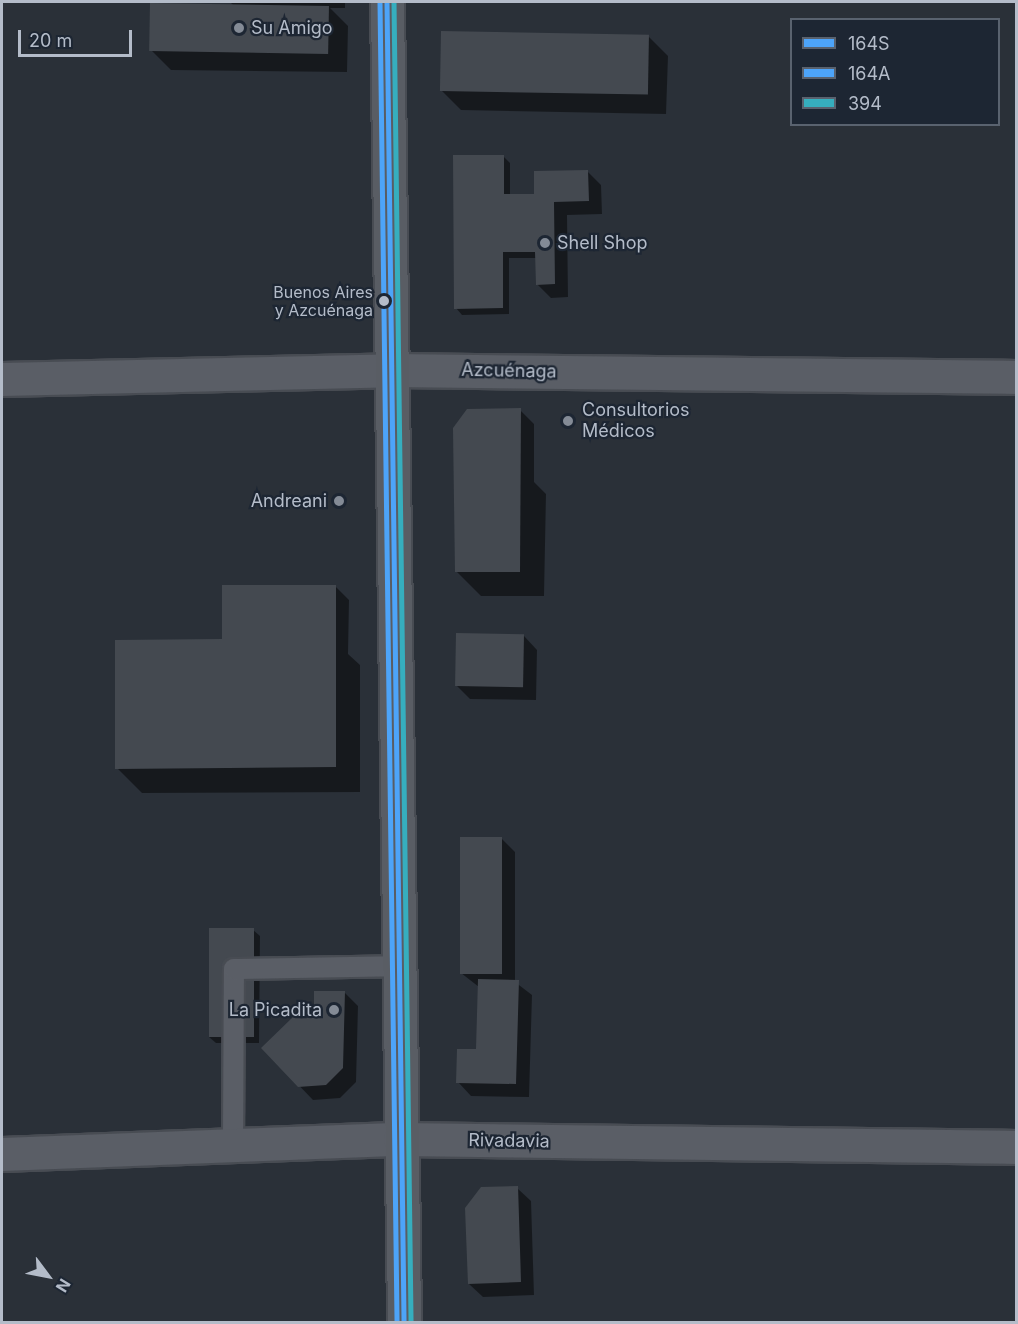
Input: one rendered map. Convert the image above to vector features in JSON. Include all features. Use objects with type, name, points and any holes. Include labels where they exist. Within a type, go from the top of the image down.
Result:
[{"type":"main road","points":[[387,2],[404,1323]]},
{"type":"street","name":"Azcuénaga","points":[[2,379],[393,370],[1017,377]]},
{"type":"street","name":"Rivadavia","points":[[2,1154],[400,1139],[1017,1147]]},
{"type":"lane","points":[[233,1145],[234,969],[398,966]]},
{"type":"building","name":"Su Amigo","points":[[150,3],[329,6],[328,54],[149,51]]},
{"type":"building","points":[[441,31],[649,35],[648,95],[440,91]]},
{"type":"building","points":[[453,155],[504,155],[504,194],[534,194],[534,171],[588,170],[589,201],[554,202],[555,284],[536,285],[535,252],[503,252],[503,308],[454,309]]},
{"type":"building","points":[[521,408],[520,572],[455,572],[453,428],[467,409]]},
{"type":"building","points":[[222,585],[336,585],[336,767],[115,769],[115,640],[222,639]]},
{"type":"building","points":[[456,633],[524,634],[523,687],[455,686]]},
{"type":"building","points":[[460,837],[502,837],[502,974],[460,974]]},
{"type":"building","points":[[209,928],[254,928],[254,1037],[209,1037]]},
{"type":"building","points":[[478,979],[519,980],[516,1084],[456,1083],[457,1049],[476,1049]]},
{"type":"building","points":[[314,991],[345,991],[343,1068],[326,1085],[298,1087],[261,1048],[293,1017],[314,1018]]},
{"type":"building","points":[[518,1186],[521,1282],[468,1284],[465,1208],[481,1187]]},
{"type":"transit line","name":"164A","points":[[380,2],[397,1322]]},
{"type":"transit line","name":"164S","points":[[387,2],[404,1322]]},
{"type":"transit line","name":"394","points":[[394,2],[411,1322]]},
{"type":"place","name":"Su Amigo","points":[[239,28]]},
{"type":"place","name":"Shell Shop","points":[[545,243]]},
{"type":"place","name":"Buenos Aires y Azcuénaga","points":[[384,301]]},
{"type":"place","name":"Consultorios Médicos","points":[[568,421]]},
{"type":"place","name":"Andreani","points":[[339,501]]},
{"type":"place","name":"La Picadita","points":[[334,1010]]}]
